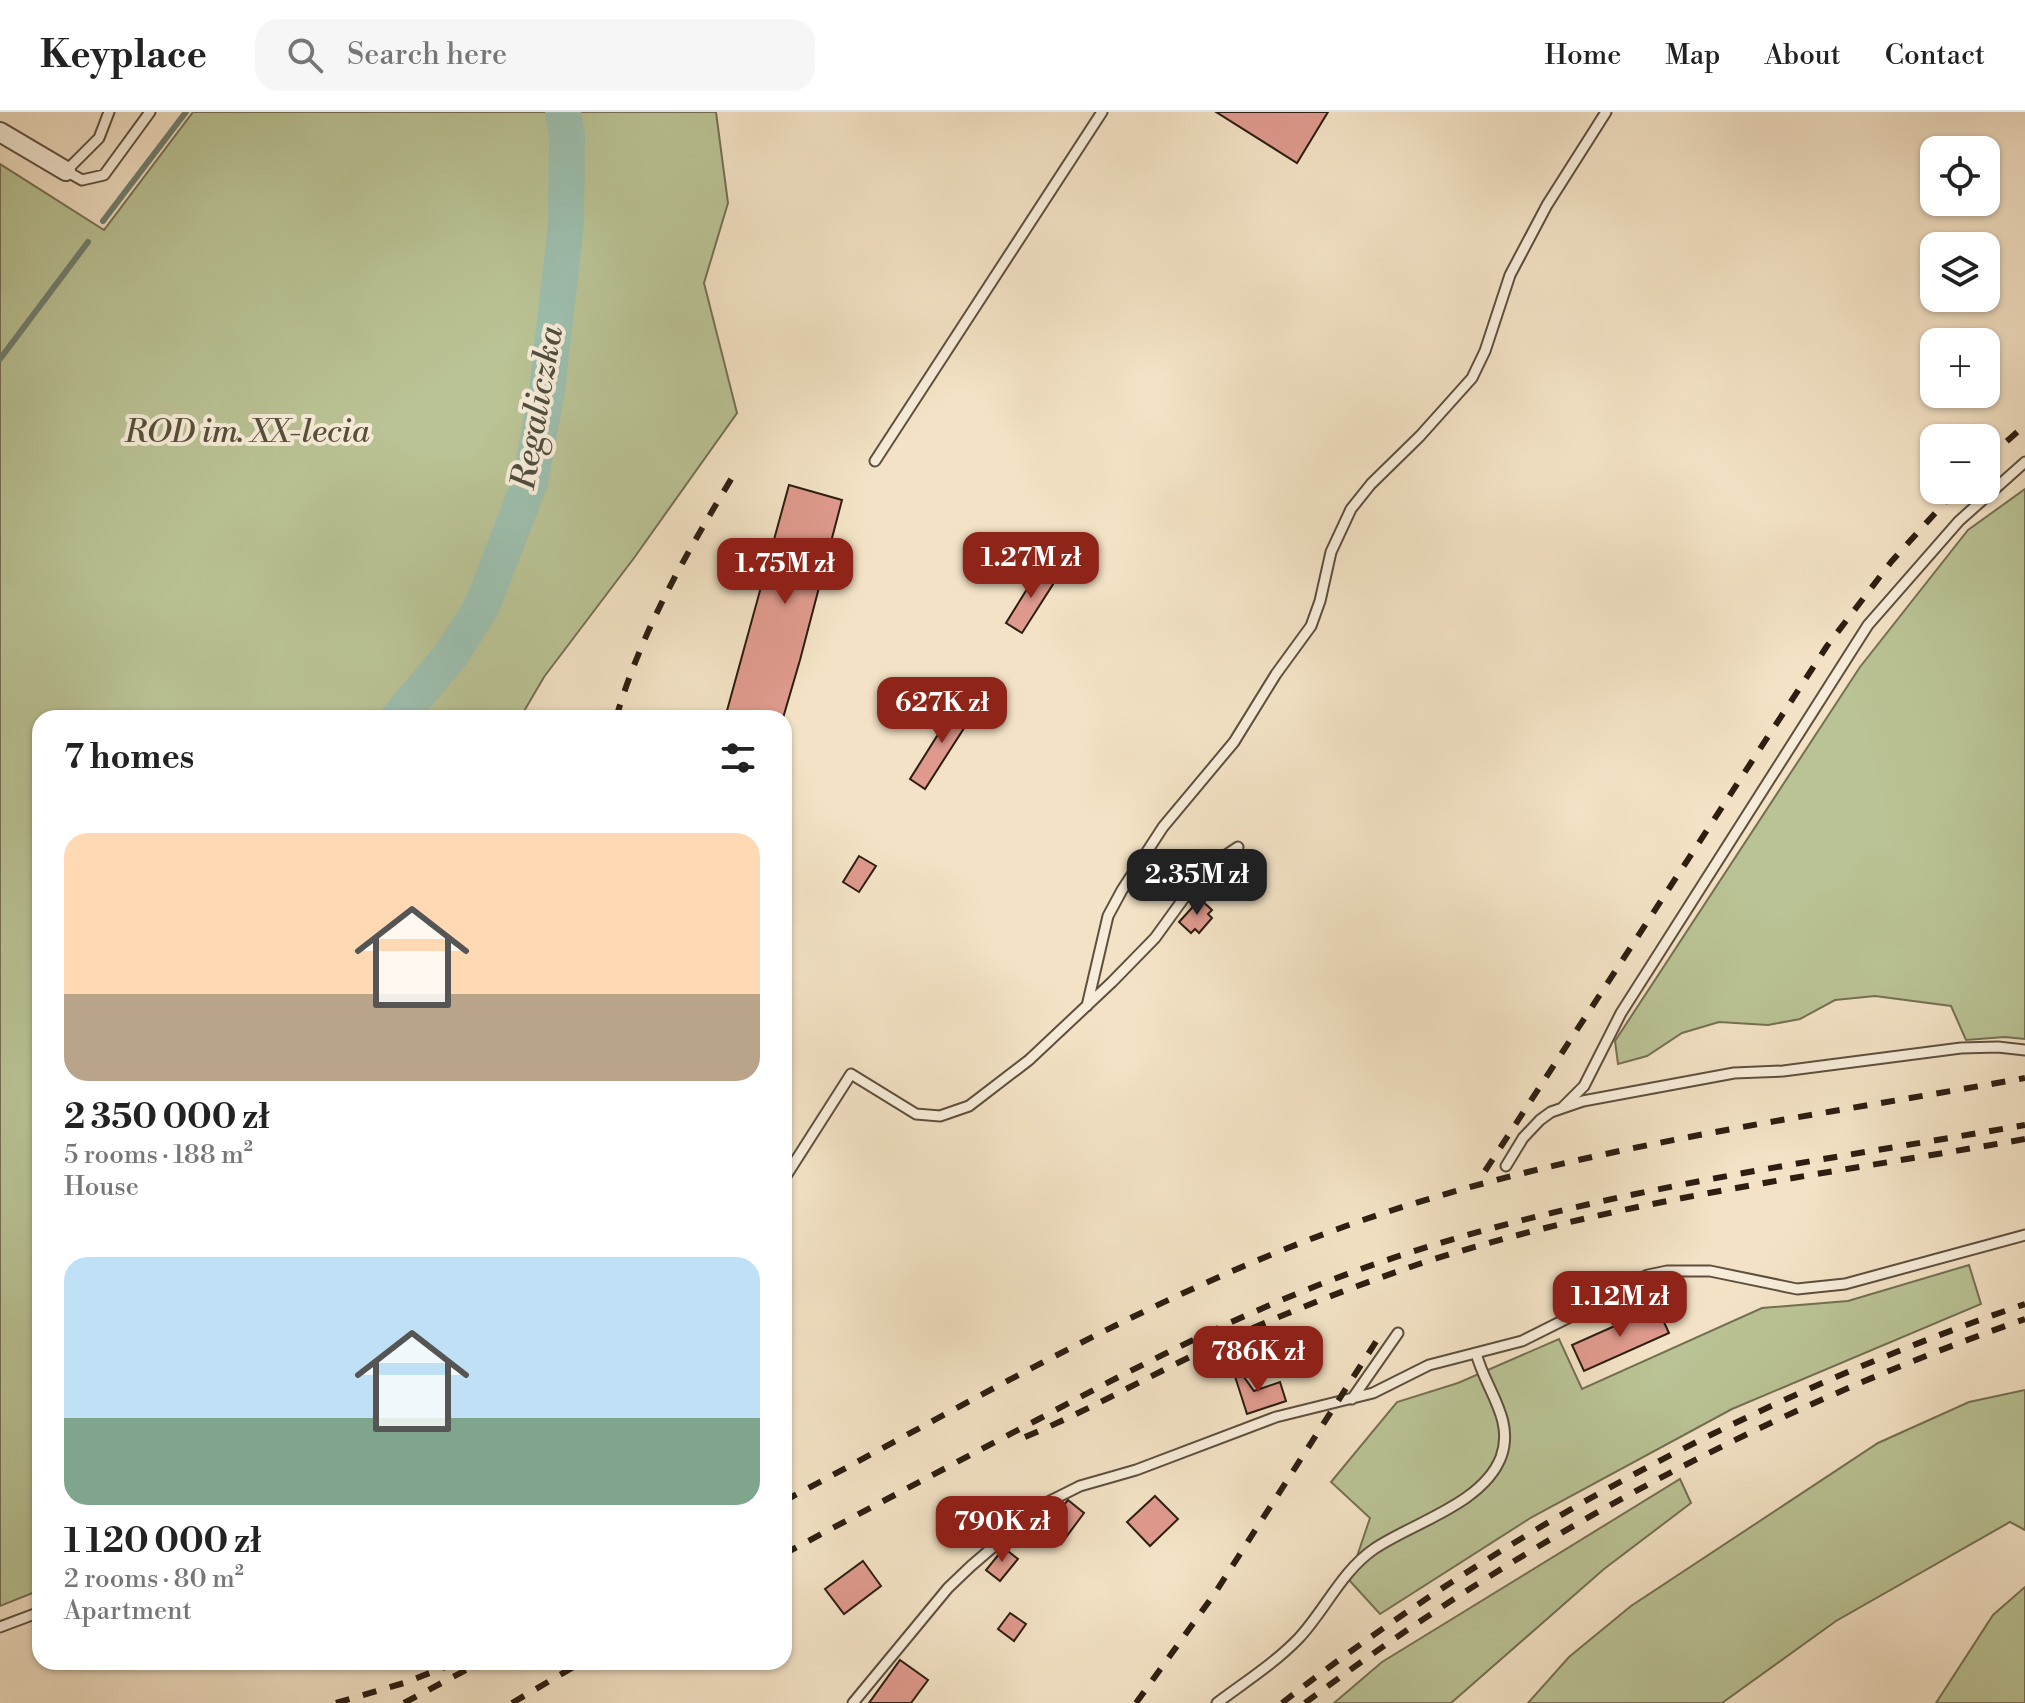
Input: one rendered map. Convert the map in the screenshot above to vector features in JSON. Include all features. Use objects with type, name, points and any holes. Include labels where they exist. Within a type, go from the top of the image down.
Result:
[{"type":"street","points":[[0,132],[66,171]]},
{"type":"lane","points":[[109,112],[99,138],[66,171],[82,180],[104,175],[150,112]]},
{"type":"lane","points":[[875,461],[1102,112]]},
{"type":"lane","points":[[1087,1006],[1108,916],[1122,890],[1163,827],[1234,742],[1276,674],[1311,626],[1331,552],[1351,509],[1472,378],[1485,351],[1503,291],[1515,265],[1547,205],[1606,112]]},
{"type":"lane","points":[[1563,1107],[1584,1086],[1621,1013],[1868,625],[1959,521],[2025,462]]},
{"type":"lane","points":[[792,1166],[851,1074],[916,1114],[949,1114],[969,1106],[1029,1060],[1087,1006],[1155,938],[1205,869],[1238,847]]},
{"type":"lane","points":[[1506,1166],[1531,1128],[1551,1112],[1595,1098],[1709,1076],[1783,1071],[1961,1048],[2025,1050]]},
{"type":"lane","points":[[853,1703],[948,1588],[1042,1505],[1080,1486],[1136,1470],[1276,1417],[1351,1400],[1387,1387],[1429,1365],[1540,1334],[1608,1292],[1648,1275],[1667,1271],[1710,1271],[1797,1289],[1819,1288],[1845,1284],[2025,1235]]},
{"type":"lane","points":[[1351,1400],[1398,1333]]},
{"type":"lane","points":[[1217,1703],[1299,1638],[1361,1558],[1474,1492],[1493,1470],[1506,1436],[1504,1421],[1485,1383],[1476,1353]]},
{"type":"lane","points":[[0,1627],[32,1615]]},
{"type":"green space","name":"ROD im. XX-lecia","points":[[193,112],[716,112],[728,203],[704,283],[737,413],[634,558],[544,677],[525,710],[32,710],[32,1593],[0,1606],[0,164],[104,230]]},
{"type":"green space","points":[[2025,489],[2025,1039],[1966,1040],[1951,1006],[1875,996],[1835,1000],[1800,1019],[1768,1025],[1719,1022],[1682,1033],[1647,1056],[1618,1064],[1615,1041],[1860,667],[1968,530]]},
{"type":"green space","points":[[1969,1265],[1981,1304],[1732,1409],[1532,1517],[1380,1614],[1349,1580],[1370,1518],[1331,1482],[1397,1402],[1458,1383],[1559,1339],[1582,1389],[1762,1308],[1848,1301]]},
{"type":"green space","points":[[2025,1390],[2025,1530],[2010,1522],[1836,1621],[1722,1703],[1528,1703],[1569,1657],[1631,1606],[1878,1443],[1969,1402]]},
{"type":"green space","points":[[1680,1479],[1691,1503],[1604,1569],[1451,1703],[1334,1703],[1382,1662]]},
{"type":"green space","points":[[2025,1587],[2025,1703],[1936,1703],[1993,1615]]},
{"type":"building","points":[[1216,112],[1328,112],[1297,163]]},
{"type":"building","points":[[789,485],[842,500],[785,710],[727,710]]},
{"type":"building","points":[[1040,568],[1057,578],[1022,633],[1006,623]]},
{"type":"building","points":[[959,701],[975,711],[925,789],[910,779]]},
{"type":"building","points":[[859,856],[876,866],[859,892],[843,882]]},
{"type":"building","points":[[1200,899],[1212,910],[1208,914],[1212,918],[1199,933],[1195,929],[1191,933],[1179,922]]},
{"type":"building","points":[[1657,1307],[1669,1333],[1584,1371],[1572,1345]]},
{"type":"building","points":[[1234,1363],[1254,1391],[1280,1382],[1286,1401],[1247,1414],[1231,1364]]},
{"type":"building","points":[[1155,1496],[1178,1519],[1150,1546],[1127,1522]]},
{"type":"building","points":[[1068,1500],[1084,1513],[1061,1544],[1043,1530]]},
{"type":"building","points":[[1004,1548],[1018,1559],[1000,1581],[986,1570]]},
{"type":"building","points":[[863,1561],[881,1586],[844,1614],[825,1589]]},
{"type":"building","points":[[1010,1613],[1026,1624],[1014,1641],[998,1629]]},
{"type":"building","points":[[900,1660],[928,1680],[911,1703],[869,1703]]},
{"type":"waterway","points":[[103,221],[186,112]]},
{"type":"waterway","name":"Regaliczka","points":[[405,710],[451,655],[482,606],[530,482],[547,391],[566,224],[567,137],[563,112]]},
{"type":"waterway","points":[[0,359],[88,242]]},
{"type":"railway","points":[[2000,447],[2025,425]]},
{"type":"railway","points":[[619,710],[652,623],[733,476]]},
{"type":"railway","points":[[1485,1171],[1827,646],[1891,562],[1943,504]]},
{"type":"railway","points":[[792,1497],[1140,1313],[1213,1279],[1363,1220],[1525,1173],[1608,1154],[1775,1121],[2025,1078]]},
{"type":"railway","points":[[792,1550],[1163,1354],[1249,1314],[1381,1262],[1460,1237],[1619,1197],[2025,1125]]},
{"type":"railway","points":[[1025,1437],[1277,1318],[1419,1264],[1493,1242],[1644,1206],[2025,1139]]},
{"type":"railway","points":[[1282,1703],[1455,1580],[1637,1473],[1731,1425],[1828,1381],[1926,1340],[2025,1304]]},
{"type":"railway","points":[[1305,1703],[1474,1586],[1650,1483],[1834,1394],[2025,1319]]},
{"type":"railway","points":[[1136,1703],[1215,1593],[1377,1340]]},
{"type":"railway","points":[[336,1703],[437,1670]]},
{"type":"railway","points":[[404,1703],[466,1670]]},
{"type":"railway","points":[[512,1703],[568,1670]]}]
